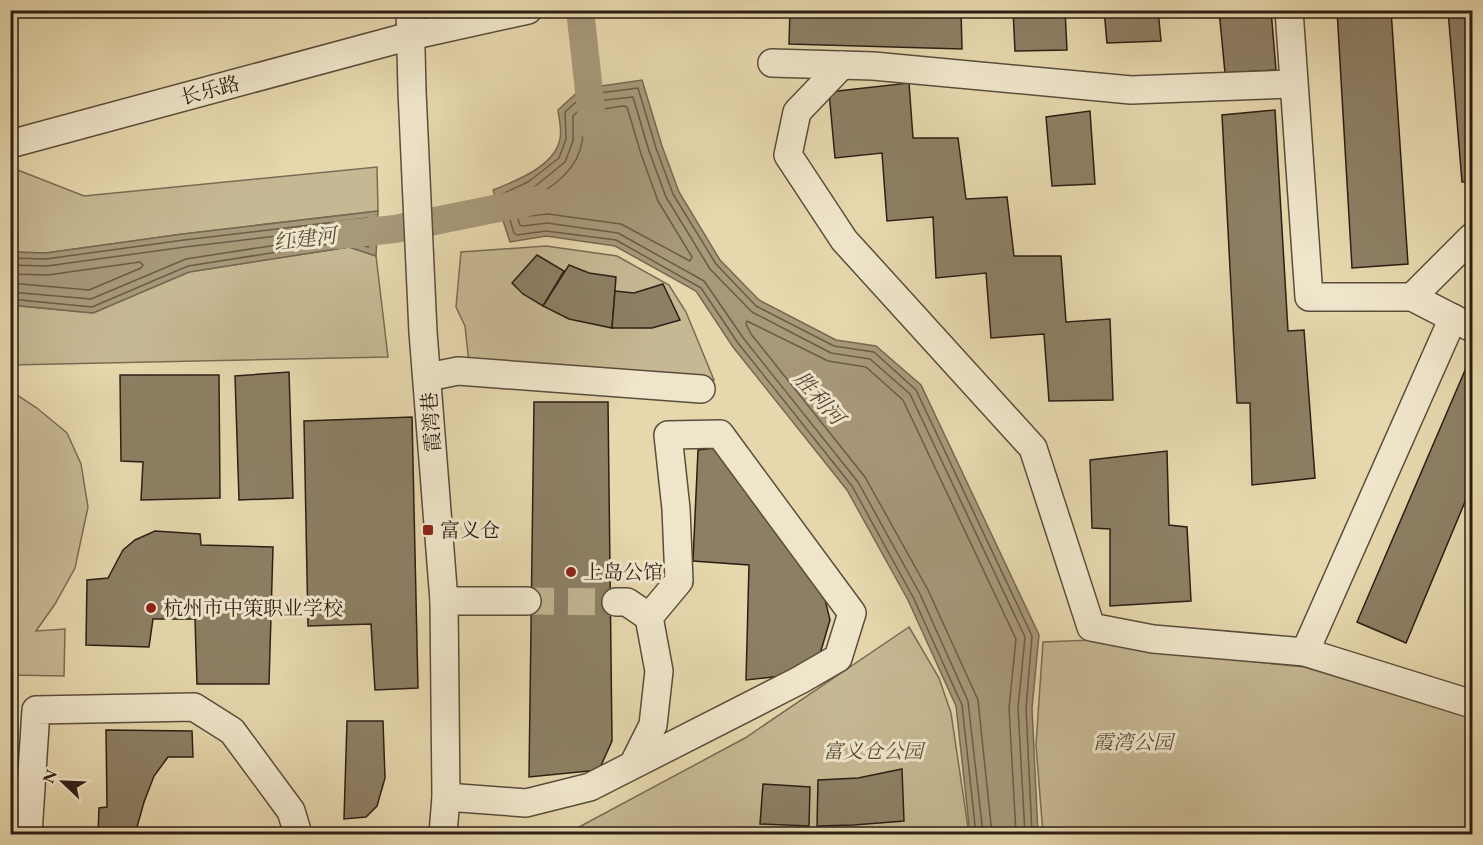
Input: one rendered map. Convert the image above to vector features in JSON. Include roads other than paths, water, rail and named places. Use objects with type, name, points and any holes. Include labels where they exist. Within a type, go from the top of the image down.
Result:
[{"type":"street","name":"长乐路","points":[[10,144],[410,23],[528,10]]},
{"type":"street","points":[[1289,10],[1309,297],[1412,297],[1463,323],[1305,652]]},
{"type":"street","name":"霞湾巷","points":[[410,23],[423,332],[444,601],[446,797],[443,834]]},
{"type":"street","points":[[772,63],[873,66],[1131,90],[1293,84]]},
{"type":"street","points":[[842,65],[797,112],[788,155],[844,240],[1033,448],[1091,627],[1153,639],[1305,652],[1473,704]]},
{"type":"street","points":[[1412,297],[1473,237]]},
{"type":"street","points":[[428,376],[458,372],[701,389]]},
{"type":"street","points":[[446,797],[526,803],[590,787],[800,680],[838,658],[852,613],[720,434],[689,434],[668,435],[676,508],[679,581],[649,617]]},
{"type":"street","points":[[444,601],[527,601]]},
{"type":"street","points":[[616,602],[627,602],[649,617],[659,671],[653,725],[633,765]]},
{"type":"street","points":[[28,834],[36,710],[194,707],[232,731],[291,811],[298,834]]},
{"type":"water","points":[[642,80],[679,192],[720,260],[759,300],[836,340],[876,346],[921,385],[1039,635],[1032,708],[1038,834],[970,834],[956,706],[908,600],[847,490],[733,347],[696,291],[615,246],[546,236],[510,242],[493,190],[533,171],[551,157],[560,139],[558,110],[581,89]]},
{"type":"water","points":[[378,211],[376,256],[349,247],[189,272],[93,313],[11,305],[11,252],[46,253]]},
{"type":"waterway","name":"胜利河","points":[[580,10],[593,127]]},
{"type":"waterway","name":"红建河","points":[[338,235],[395,229],[538,200]]},
{"type":"tunnel","points":[[527,601],[616,602]]},
{"type":"place","name":"富义仓","points":[[428,530]]},
{"type":"place","name":"上岛公馆","points":[[571,572]]},
{"type":"place","name":"杭州市中策职业学校","points":[[151,608]]},
{"type":"park label","name":"霞湾公园","points":[[1133,742]]},
{"type":"park label","name":"富义仓公园","points":[[873,751]]}]
